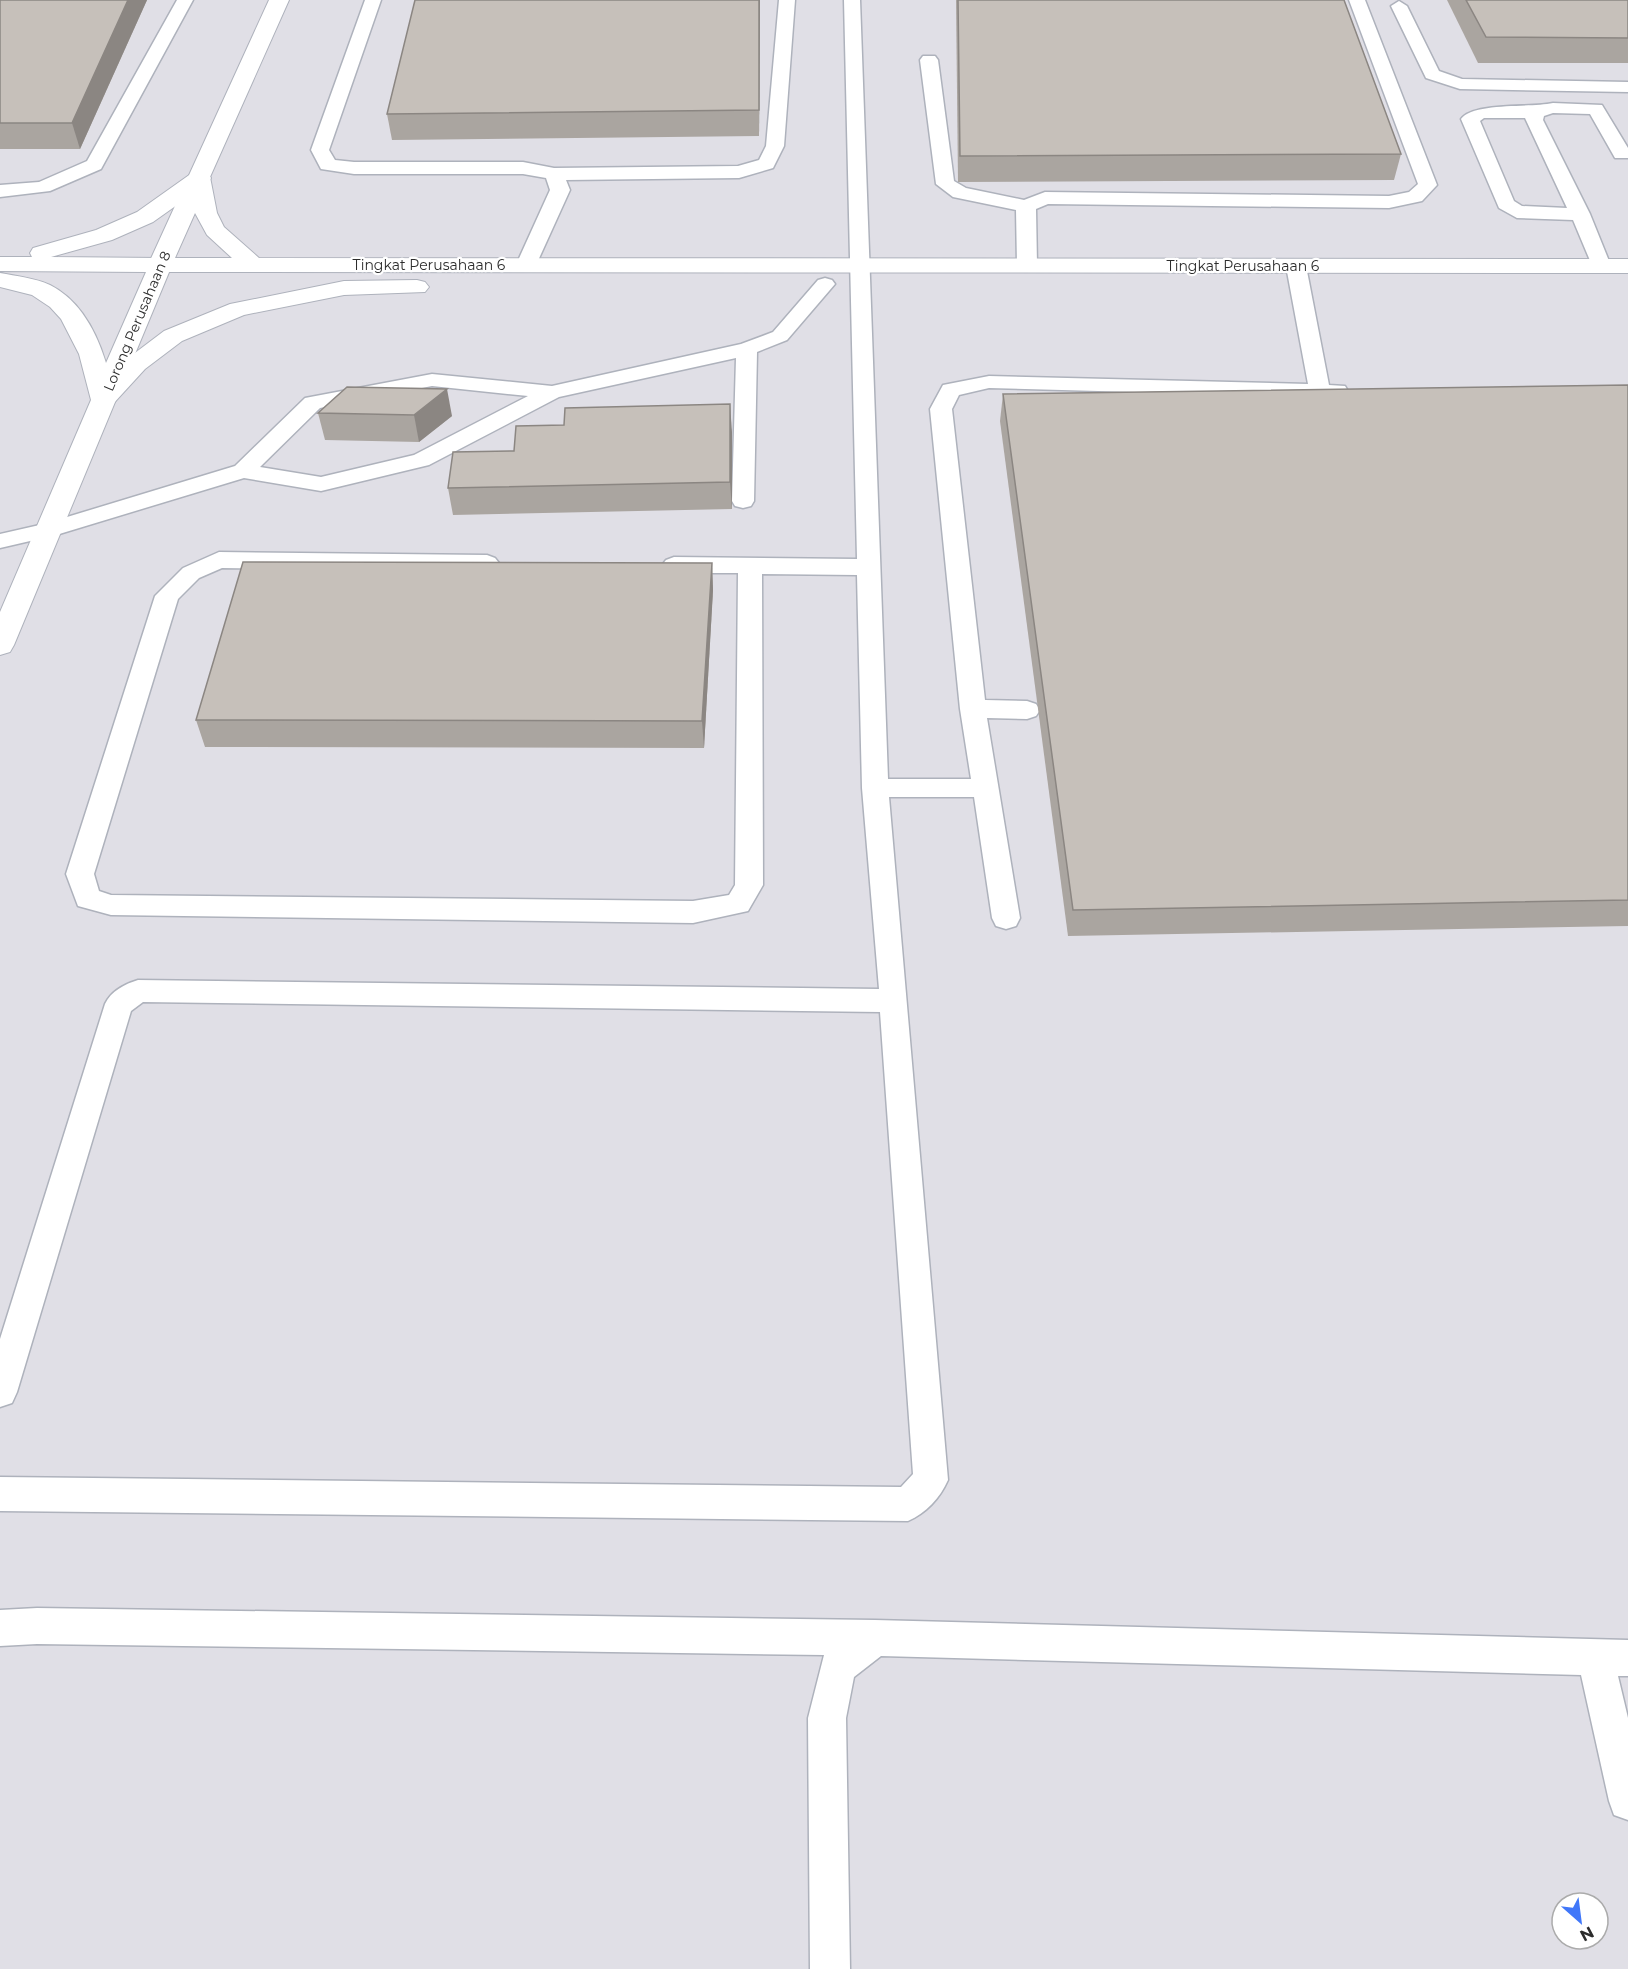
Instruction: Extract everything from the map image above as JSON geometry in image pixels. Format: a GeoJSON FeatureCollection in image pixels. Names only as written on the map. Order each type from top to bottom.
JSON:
{"type":"FeatureCollection","features":[{"type":"Feature","properties":{"kind":"street","name":"Lorong Perusahaan 8"},"geometry":{"type":"LineString","coordinates":[[0,645],[160,265],[279,0]]}},
{"type":"Feature","properties":{"kind":"street"},"geometry":{"type":"LineString","coordinates":[[0,258],[47,252],[104,236],[145,217],[200,178],[206,213],[215,230],[253,265]]}},
{"type":"Feature","properties":{"kind":"street","name":"Tingkat Perusahaan 6"},"geometry":{"type":"LineString","coordinates":[[0,264],[1628,266]]}},
{"type":"Feature","properties":{"kind":"street","name":"Tingkat Perusahaan 6"},"geometry":{"type":"LineString","coordinates":[[103,400],[136,364],[173,336],[238,309],[344,288],[825,284],[858,265]]}},
{"type":"Feature","properties":{"kind":"street"},"geometry":{"type":"LineString","coordinates":[[0,279],[44,291],[74,318],[93,353],[103,400]]}},
{"type":"Feature","properties":{"kind":"lane"},"geometry":{"type":"LineString","coordinates":[[0,191],[43,187],[94,165],[185,0]]}},
{"type":"Feature","properties":{"kind":"lane"},"geometry":{"type":"LineString","coordinates":[[373,0],[320,150],[328,165],[354,168],[523,168],[554,174],[739,172],[766,164],[775,146],[787,0]]}},
{"type":"Feature","properties":{"kind":"lane"},"geometry":{"type":"LineString","coordinates":[[0,1494],[908,1504],[931,1480],[875,788],[852,0]]}},
{"type":"Feature","properties":{"kind":"lane"},"geometry":{"type":"LineString","coordinates":[[929,60],[945,184],[960,193],[1026,206],[1045,198],[1389,202],[1415,197],[1428,185],[1357,0]]}},
{"type":"Feature","properties":{"kind":"lane"},"geometry":{"type":"LineString","coordinates":[[1399,6],[1432,74],[1450,81],[1460,84],[1628,87]]}},
{"type":"Feature","properties":{"kind":"lane"},"geometry":{"type":"LineString","coordinates":[[1580,214],[1528,214],[1517,212],[1506,204],[1470,119],[1480,113],[1536,112],[1553,108],[1596,109],[1622,154]]}},
{"type":"Feature","properties":{"kind":"lane"},"geometry":{"type":"LineString","coordinates":[[1536,112],[1534,120],[1580,214],[1602,266]]}},
{"type":"Feature","properties":{"kind":"lane"},"geometry":{"type":"LineString","coordinates":[[526,265],[560,190],[554,174]]}},
{"type":"Feature","properties":{"kind":"lane"},"geometry":{"type":"LineString","coordinates":[[1026,206],[1027,265]]}},
{"type":"Feature","properties":{"kind":"lane"},"geometry":{"type":"LineString","coordinates":[[1296,266],[1320,391]]}},
{"type":"Feature","properties":{"kind":"lane"},"geometry":{"type":"LineString","coordinates":[[0,541],[48,530],[243,471],[321,484],[421,460],[552,392],[747,349],[780,336],[825,284]]}},
{"type":"Feature","properties":{"kind":"lane"},"geometry":{"type":"LineString","coordinates":[[743,501],[747,349]]}},
{"type":"Feature","properties":{"kind":"lane"},"geometry":{"type":"LineString","coordinates":[[243,471],[313,403],[432,380],[552,392]]}},
{"type":"Feature","properties":{"kind":"lane"},"geometry":{"type":"LineString","coordinates":[[1006,918],[973,709],[941,409],[951,390],[989,382],[1362,392]]}},
{"type":"Feature","properties":{"kind":"lane"},"geometry":{"type":"LineString","coordinates":[[514,564],[219,560],[191,573],[166,596],[80,874],[88,899],[111,905],[693,912],[738,904],[749,885],[750,566]]}},
{"type":"Feature","properties":{"kind":"lane"},"geometry":{"type":"LineString","coordinates":[[655,565],[870,567]]}},
{"type":"Feature","properties":{"kind":"lane"},"geometry":{"type":"LineString","coordinates":[[973,709],[1027,710]]}},
{"type":"Feature","properties":{"kind":"lane"},"geometry":{"type":"LineString","coordinates":[[875,788],[986,789]]}},
{"type":"Feature","properties":{"kind":"lane"},"geometry":{"type":"LineString","coordinates":[[0,1392],[119,1004],[138,991],[894,1001]]}},
{"type":"Feature","properties":{"kind":"lane"},"geometry":{"type":"LineString","coordinates":[[0,1628],[37,1626],[875,1638],[1612,1658],[1628,1801]]}},
{"type":"Feature","properties":{"kind":"lane"},"geometry":{"type":"LineString","coordinates":[[830,1969],[827,1718],[838,1667],[875,1638]]}},
{"type":"Feature","properties":{"kind":"shaded area"},"geometry":{"type":"Polygon","coordinates":[[[0,0],[1628,0],[1628,1969],[0,1969],[0,0]]]}},
{"type":"Feature","properties":{"kind":"building"},"geometry":{"type":"Polygon","coordinates":[[[0,0],[128,0],[72,123],[0,123],[0,0]]]}},
{"type":"Feature","properties":{"kind":"building"},"geometry":{"type":"Polygon","coordinates":[[[415,0],[759,0],[759,110],[387,114],[415,0]]]}},
{"type":"Feature","properties":{"kind":"building"},"geometry":{"type":"Polygon","coordinates":[[[958,0],[1344,0],[1401,154],[960,156],[958,0]]]}},
{"type":"Feature","properties":{"kind":"building"},"geometry":{"type":"Polygon","coordinates":[[[1466,0],[1628,0],[1628,38],[1486,37],[1466,0]]]}},
{"type":"Feature","properties":{"kind":"building"},"geometry":{"type":"Polygon","coordinates":[[[1628,385],[1628,900],[1073,910],[1003,394],[1628,385]]]}},
{"type":"Feature","properties":{"kind":"building"},"geometry":{"type":"Polygon","coordinates":[[[347,387],[447,389],[414,415],[318,413],[347,387]]]}},
{"type":"Feature","properties":{"kind":"building"},"geometry":{"type":"Polygon","coordinates":[[[730,404],[730,482],[448,488],[453,452],[514,451],[516,426],[564,425],[565,408],[730,404]]]}},
{"type":"Feature","properties":{"kind":"building"},"geometry":{"type":"Polygon","coordinates":[[[243,562],[712,563],[702,721],[196,720],[243,562]]]}}]}
